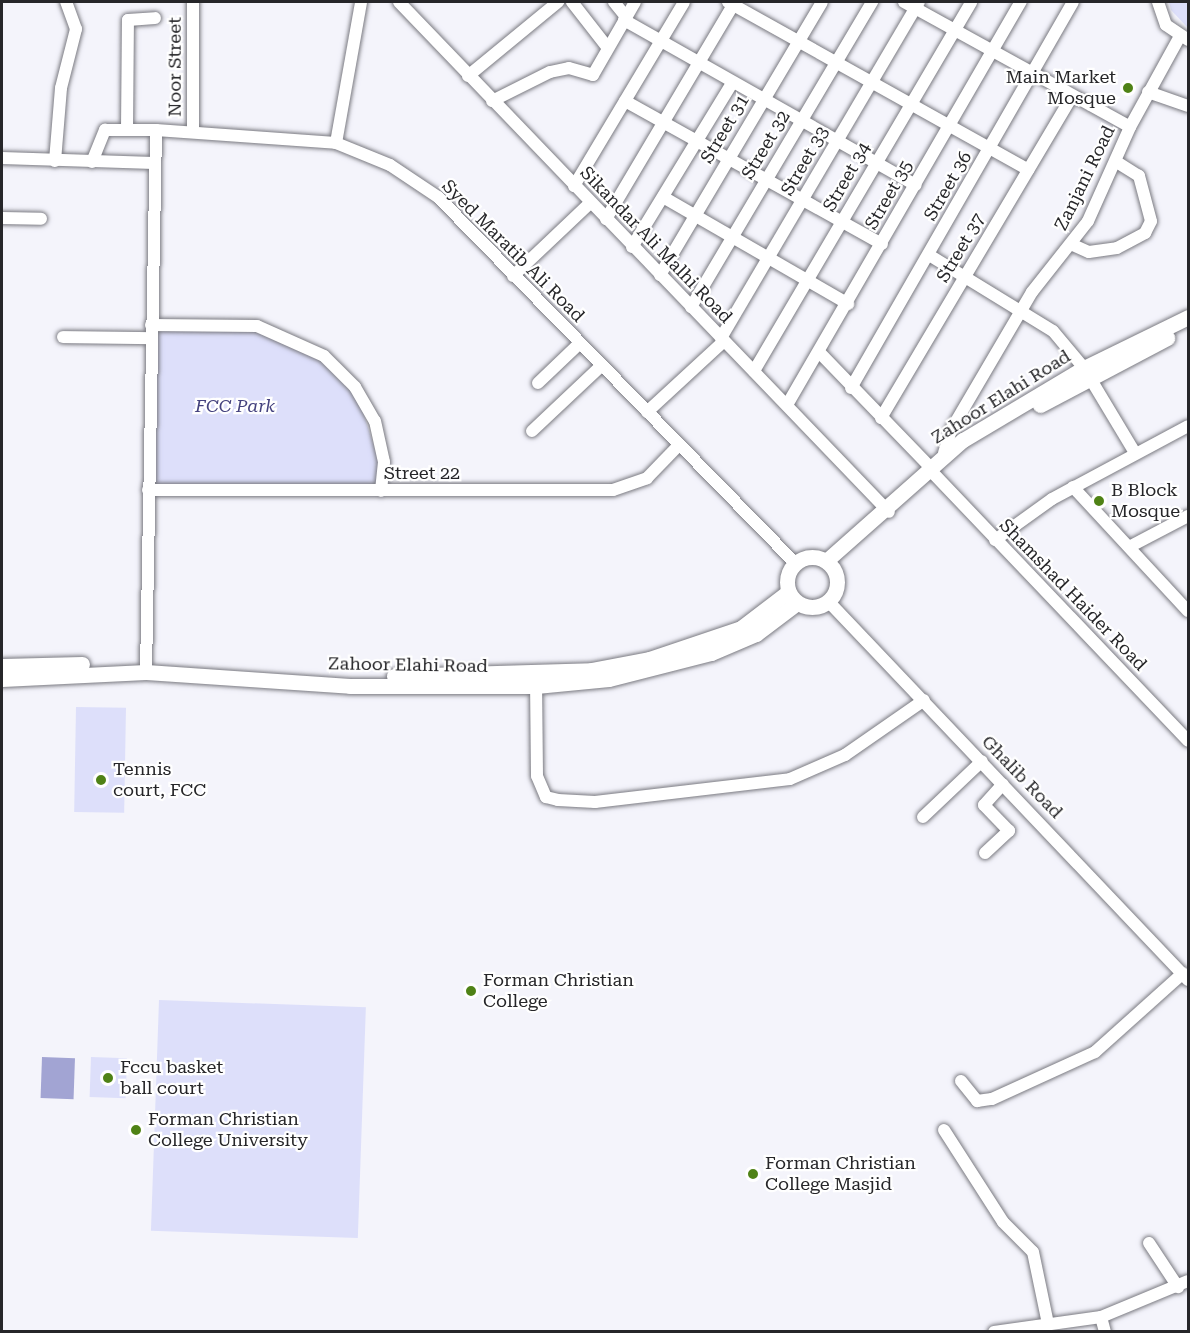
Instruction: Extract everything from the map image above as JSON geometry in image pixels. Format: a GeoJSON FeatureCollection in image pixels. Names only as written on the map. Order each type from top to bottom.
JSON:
{"type":"FeatureCollection","features":[{"type":"Feature","properties":{"kind":"main road","name":"Zahoor Elahi Road"},"geometry":{"type":"LineString","coordinates":[[829,564],[931,469],[944,453],[1188,317]]}},
{"type":"Feature","properties":{"kind":"main road","name":"Zahoor Elahi Road"},"geometry":{"type":"LineString","coordinates":[[931,469],[1086,373],[1188,328]]}},
{"type":"Feature","properties":{"kind":"main road"},"geometry":{"type":"LineString","coordinates":[[811,556],[829,564],[837,581],[828,601],[813,607],[793,597],[787,576],[795,562],[811,556]]}},
{"type":"Feature","properties":{"kind":"main road","name":"Zahoor Elahi Road"},"geometry":{"type":"LineString","coordinates":[[2,666],[146,668],[350,686],[609,679],[711,653],[756,634],[793,597]]}},
{"type":"Feature","properties":{"kind":"main road","name":"Zahoor Elahi Road"},"geometry":{"type":"LineString","coordinates":[[2,679],[146,668]]}},
{"type":"Feature","properties":{"kind":"street"},"geometry":{"type":"LineString","coordinates":[[55,160],[61,88],[76,29],[66,2]]}},
{"type":"Feature","properties":{"kind":"street","name":"Noor Street"},"geometry":{"type":"LineString","coordinates":[[193,2],[193,132]]}},
{"type":"Feature","properties":{"kind":"street"},"geometry":{"type":"LineString","coordinates":[[336,143],[361,2]]}},
{"type":"Feature","properties":{"kind":"street","name":"Sikandar Ali Malhi Road"},"geometry":{"type":"LineString","coordinates":[[399,2],[886,510]]}},
{"type":"Feature","properties":{"kind":"street"},"geometry":{"type":"LineString","coordinates":[[468,76],[558,2]]}},
{"type":"Feature","properties":{"kind":"street"},"geometry":{"type":"LineString","coordinates":[[572,2],[608,48]]}},
{"type":"Feature","properties":{"kind":"street"},"geometry":{"type":"LineString","coordinates":[[614,2],[625,18],[660,41],[916,185]]}},
{"type":"Feature","properties":{"kind":"street"},"geometry":{"type":"LineString","coordinates":[[492,101],[550,72],[569,68],[593,75],[635,2]]}},
{"type":"Feature","properties":{"kind":"street"},"geometry":{"type":"LineString","coordinates":[[574,186],[684,2]]}},
{"type":"Feature","properties":{"kind":"street"},"geometry":{"type":"LineString","coordinates":[[606,219],[732,2],[1028,170]]}},
{"type":"Feature","properties":{"kind":"street","name":"Street 31"},"geometry":{"type":"LineString","coordinates":[[660,276],[822,2]]}},
{"type":"Feature","properties":{"kind":"street","name":"Street 32"},"geometry":{"type":"LineString","coordinates":[[691,307],[872,2]]}},
{"type":"Feature","properties":{"kind":"street","name":"Street 34"},"geometry":{"type":"LineString","coordinates":[[754,371],[971,2]]}},
{"type":"Feature","properties":{"kind":"street","name":"Street 35"},"geometry":{"type":"LineString","coordinates":[[787,405],[848,304],[1021,2]]}},
{"type":"Feature","properties":{"kind":"street","name":"Street 36"},"geometry":{"type":"LineString","coordinates":[[851,388],[1034,75],[1072,2]]}},
{"type":"Feature","properties":{"kind":"street"},"geometry":{"type":"LineString","coordinates":[[1158,2],[1166,25],[1184,38]]}},
{"type":"Feature","properties":{"kind":"street"},"geometry":{"type":"LineString","coordinates":[[913,4],[954,30],[1130,128]]}},
{"type":"Feature","properties":{"kind":"street","name":"Street 33"},"geometry":{"type":"LineString","coordinates":[[647,412],[723,340],[768,258],[872,82],[913,4]]}},
{"type":"Feature","properties":{"kind":"street"},"geometry":{"type":"LineString","coordinates":[[127,129],[128,20],[154,18]]}},
{"type":"Feature","properties":{"kind":"street","name":"Zanjani Road"},"geometry":{"type":"LineString","coordinates":[[944,453],[945,440],[1022,309],[1073,245],[1148,92],[1184,38]]}},
{"type":"Feature","properties":{"kind":"street"},"geometry":{"type":"LineString","coordinates":[[632,247],[732,83]]}},
{"type":"Feature","properties":{"kind":"street"},"geometry":{"type":"LineString","coordinates":[[1148,92],[1188,106]]}},
{"type":"Feature","properties":{"kind":"street","name":"Street 37"},"geometry":{"type":"LineString","coordinates":[[881,418],[1072,96]]}},
{"type":"Feature","properties":{"kind":"street"},"geometry":{"type":"LineString","coordinates":[[625,101],[882,244]]}},
{"type":"Feature","properties":{"kind":"street","name":"Syed Maratib Ali Road"},"geometry":{"type":"LineString","coordinates":[[92,162],[100,134],[127,129],[336,143],[390,165],[438,197],[579,344],[795,562]]}},
{"type":"Feature","properties":{"kind":"street"},"geometry":{"type":"LineString","coordinates":[[146,668],[156,130]]}},
{"type":"Feature","properties":{"kind":"street"},"geometry":{"type":"LineString","coordinates":[[2,158],[154,163]]}},
{"type":"Feature","properties":{"kind":"street"},"geometry":{"type":"LineString","coordinates":[[1073,245],[1089,252],[1117,248],[1145,233],[1151,221],[1139,176],[1115,161]]}},
{"type":"Feature","properties":{"kind":"street"},"geometry":{"type":"LineString","coordinates":[[663,197],[848,304]]}},
{"type":"Feature","properties":{"kind":"street"},"geometry":{"type":"LineString","coordinates":[[513,276],[590,203]]}},
{"type":"Feature","properties":{"kind":"street"},"geometry":{"type":"LineString","coordinates":[[2,218],[41,219]]}},
{"type":"Feature","properties":{"kind":"street"},"geometry":{"type":"LineString","coordinates":[[929,255],[1022,309],[1053,331],[1086,373],[1135,453]]}},
{"type":"Feature","properties":{"kind":"street"},"geometry":{"type":"LineString","coordinates":[[63,337],[257,326],[324,356],[355,387],[375,421],[384,462],[381,491]]}},
{"type":"Feature","properties":{"kind":"street"},"geometry":{"type":"LineString","coordinates":[[538,382],[579,344]]}},
{"type":"Feature","properties":{"kind":"street","name":"Shamshad Haider Road"},"geometry":{"type":"LineString","coordinates":[[819,352],[1188,741]]}},
{"type":"Feature","properties":{"kind":"street"},"geometry":{"type":"LineString","coordinates":[[532,431],[601,366]]}},
{"type":"Feature","properties":{"kind":"street"},"geometry":{"type":"LineString","coordinates":[[995,540],[1073,487],[1188,426]]}},
{"type":"Feature","properties":{"kind":"street","name":"Street 22"},"geometry":{"type":"LineString","coordinates":[[148,490],[613,490],[647,478],[679,445]]}},
{"type":"Feature","properties":{"kind":"street"},"geometry":{"type":"LineString","coordinates":[[1073,487],[1188,610]]}},
{"type":"Feature","properties":{"kind":"street"},"geometry":{"type":"LineString","coordinates":[[1129,547],[1188,516]]}},
{"type":"Feature","properties":{"kind":"street","name":"Ghalib Road"},"geometry":{"type":"LineString","coordinates":[[828,601],[1186,976]]}},
{"type":"Feature","properties":{"kind":"street"},"geometry":{"type":"LineString","coordinates":[[536,680],[541,789],[558,800],[595,802],[790,779],[845,755],[924,700]]}},
{"type":"Feature","properties":{"kind":"street"},"geometry":{"type":"LineString","coordinates":[[923,817],[982,761]]}},
{"type":"Feature","properties":{"kind":"street"},"geometry":{"type":"LineString","coordinates":[[985,853],[1009,831],[984,805],[1003,784]]}},
{"type":"Feature","properties":{"kind":"street"},"geometry":{"type":"LineString","coordinates":[[961,1081],[977,1101],[992,1099],[1095,1052],[1186,976]]}},
{"type":"Feature","properties":{"kind":"street"},"geometry":{"type":"LineString","coordinates":[[944,1130],[1003,1222],[1033,1252],[1040,1327]]}},
{"type":"Feature","properties":{"kind":"street"},"geometry":{"type":"LineString","coordinates":[[994,1332],[1101,1317],[1183,1284],[1149,1244]]}},
{"type":"Feature","properties":{"kind":"street"},"geometry":{"type":"LineString","coordinates":[[1101,1317],[1104,1332]]}},
{"type":"Feature","properties":{"kind":"green space"},"geometry":{"type":"Polygon","coordinates":[[[1169,2],[1188,2],[1188,28],[1171,10],[1169,2]]]}},
{"type":"Feature","properties":{"kind":"green space","name":"FCC Park"},"geometry":{"type":"Polygon","coordinates":[[[155,329],[263,330],[298,343],[339,373],[360,403],[379,462],[378,486],[153,484],[155,329]]]}},
{"type":"Feature","properties":{"kind":"green space","name":"Tennis court, FCC"},"geometry":{"type":"Polygon","coordinates":[[[76,707],[126,708],[124,813],[74,812],[76,707]]]}},
{"type":"Feature","properties":{"kind":"green space"},"geometry":{"type":"Polygon","coordinates":[[[159,1000],[366,1007],[358,1238],[151,1231],[159,1000]]]}},
{"type":"Feature","properties":{"kind":"green space","name":"Fccu basket ball court"},"geometry":{"type":"Polygon","coordinates":[[[91,1057],[127,1058],[126,1098],[90,1097],[91,1057]]]}},
{"type":"Feature","properties":{"kind":"water"},"geometry":{"type":"Polygon","coordinates":[[[42,1057],[75,1058],[74,1099],[41,1098],[42,1057]]]}},
{"type":"Feature","properties":{"kind":"place","name":"Main Market Mosque"},"geometry":{"type":"Point","coordinates":[1128,88]}},
{"type":"Feature","properties":{"kind":"place","name":"B Block Mosque"},"geometry":{"type":"Point","coordinates":[1099,501]}},
{"type":"Feature","properties":{"kind":"place","name":"Tennis court, FCC"},"geometry":{"type":"Point","coordinates":[101,780]}},
{"type":"Feature","properties":{"kind":"place","name":"Forman Christian College"},"geometry":{"type":"Point","coordinates":[471,991]}},
{"type":"Feature","properties":{"kind":"place","name":"Fccu basket ball court"},"geometry":{"type":"Point","coordinates":[108,1078]}},
{"type":"Feature","properties":{"kind":"place","name":"Forman Christian College University"},"geometry":{"type":"Point","coordinates":[136,1130]}},
{"type":"Feature","properties":{"kind":"place","name":"Forman Christian College Masjid"},"geometry":{"type":"Point","coordinates":[753,1174]}}]}
